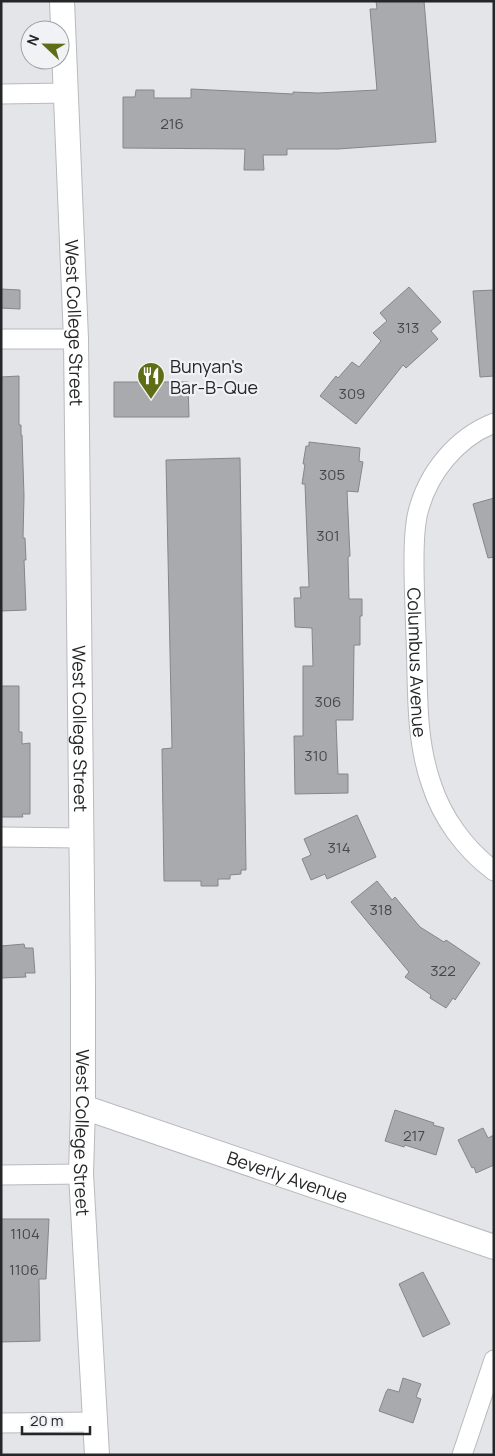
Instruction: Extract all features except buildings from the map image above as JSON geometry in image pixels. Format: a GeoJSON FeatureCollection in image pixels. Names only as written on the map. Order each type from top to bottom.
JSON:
{"type":"FeatureCollection","features":[{"type":"Feature","properties":{"kind":"street","name":"West College Street"},"geometry":{"type":"LineString","coordinates":[[62,1],[76,339],[82,838],[83,1107],[81,1174],[97,1455]]}},
{"type":"Feature","properties":{"kind":"street"},"geometry":{"type":"LineString","coordinates":[[1,94],[66,93]]}},
{"type":"Feature","properties":{"kind":"street"},"geometry":{"type":"LineString","coordinates":[[1,339],[76,339]]}},
{"type":"Feature","properties":{"kind":"street","name":"Columbus Avenue"},"geometry":{"type":"LineString","coordinates":[[494,423],[482,428],[458,444],[440,465],[427,487],[418,512],[414,540],[414,592],[420,730],[428,775],[441,809],[455,831],[472,852],[494,872]]}},
{"type":"Feature","properties":{"kind":"street"},"geometry":{"type":"LineString","coordinates":[[1,836],[82,838]]}},
{"type":"Feature","properties":{"kind":"street","name":"Beverly Avenue"},"geometry":{"type":"LineString","coordinates":[[83,1107],[494,1247]]}},
{"type":"Feature","properties":{"kind":"street"},"geometry":{"type":"LineString","coordinates":[[1,1175],[81,1174]]}},
{"type":"Feature","properties":{"kind":"street"},"geometry":{"type":"LineString","coordinates":[[462,1455],[494,1360]]}},
{"type":"Feature","properties":{"kind":"street"},"geometry":{"type":"LineString","coordinates":[[1,1423],[95,1422]]}},
{"type":"Feature","properties":{"kind":"place","name":"Bunyan's Bar-B-Que"},"geometry":{"type":"Point","coordinates":[151,400]}}]}
